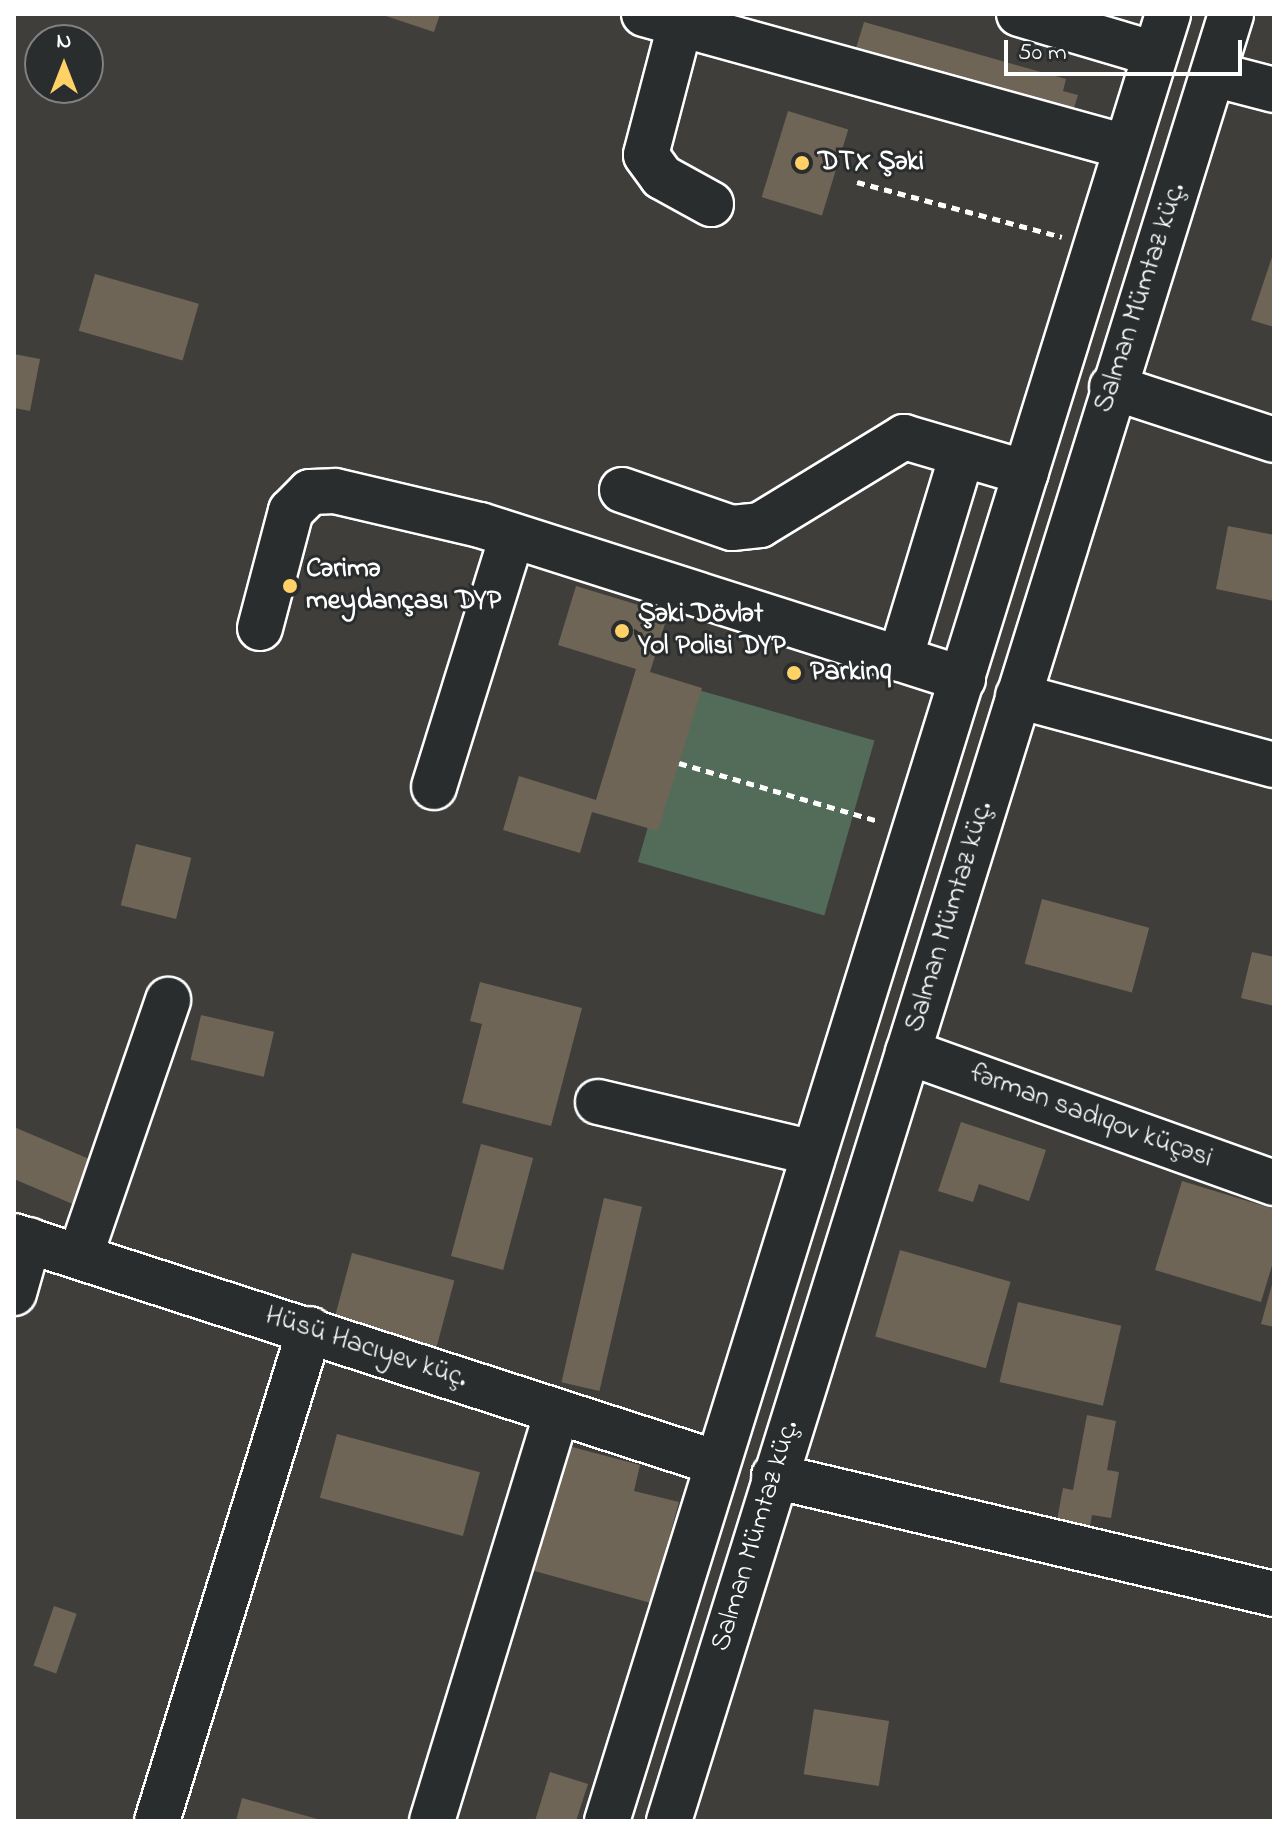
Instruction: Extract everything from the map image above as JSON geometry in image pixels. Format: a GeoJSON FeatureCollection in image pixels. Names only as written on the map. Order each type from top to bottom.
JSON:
{"type":"FeatureCollection","features":[{"type":"Feature","properties":{"kind":"main road"},"geometry":{"type":"LineString","coordinates":[[607,1821],[1161,34],[1019,14]]}},
{"type":"Feature","properties":{"kind":"main road","name":"Salman Mümtaz küç."},"geometry":{"type":"LineString","coordinates":[[671,1821],[774,1476],[1231,14]]}},
{"type":"Feature","properties":{"kind":"main road"},"geometry":{"type":"LineString","coordinates":[[711,204],[662,177],[646,155],[662,19],[1126,147]]}},
{"type":"Feature","properties":{"kind":"main road"},"geometry":{"type":"LineString","coordinates":[[1213,74],[1274,90]]}},
{"type":"Feature","properties":{"kind":"main road"},"geometry":{"type":"LineString","coordinates":[[1112,387],[1274,440]]}},
{"type":"Feature","properties":{"kind":"main road"},"geometry":{"type":"LineString","coordinates":[[622,490],[732,528],[760,525],[889,440],[904,437],[1026,473]]}},
{"type":"Feature","properties":{"kind":"main road"},"geometry":{"type":"LineString","coordinates":[[900,659],[962,455]]}},
{"type":"Feature","properties":{"kind":"main road"},"geometry":{"type":"LineString","coordinates":[[260,628],[291,511],[310,492],[335,491],[512,536],[1018,696],[1274,765]]}},
{"type":"Feature","properties":{"kind":"main road"},"geometry":{"type":"LineString","coordinates":[[434,787],[512,536]]}},
{"type":"Feature","properties":{"kind":"main road"},"geometry":{"type":"LineString","coordinates":[[80,1256],[168,1000]]}},
{"type":"Feature","properties":{"kind":"main road","name":"fərman sadıqov küçəsi"},"geometry":{"type":"LineString","coordinates":[[908,1052],[1274,1183]]}},
{"type":"Feature","properties":{"kind":"main road"},"geometry":{"type":"LineString","coordinates":[[598,1102],[813,1153]]}},
{"type":"Feature","properties":{"kind":"main road"},"geometry":{"type":"LineString","coordinates":[[14,1293],[22,1238]]}},
{"type":"Feature","properties":{"kind":"main road","name":"Hüsü Hacıyev küç."},"geometry":{"type":"LineString","coordinates":[[22,1238],[717,1463]]}},
{"type":"Feature","properties":{"kind":"main road"},"geometry":{"type":"LineString","coordinates":[[157,1821],[310,1329]]}},
{"type":"Feature","properties":{"kind":"main road"},"geometry":{"type":"LineString","coordinates":[[738,1397],[793,1416]]}},
{"type":"Feature","properties":{"kind":"main road"},"geometry":{"type":"LineString","coordinates":[[432,1821],[557,1412]]}},
{"type":"Feature","properties":{"kind":"main road"},"geometry":{"type":"LineString","coordinates":[[774,1476],[1274,1594]]}},
{"type":"Feature","properties":{"kind":"path"},"geometry":{"type":"LineString","coordinates":[[857,182],[1094,245]]}},
{"type":"Feature","properties":{"kind":"path"},"geometry":{"type":"LineString","coordinates":[[679,763],[914,832]]}},
{"type":"Feature","properties":{"kind":"green space"},"geometry":{"type":"Polygon","coordinates":[[[688,687],[874,740],[824,915],[638,862],[688,687]]]}},
{"type":"Feature","properties":{"kind":"building"},"geometry":{"type":"Polygon","coordinates":[[[380,14],[440,14],[434,32],[380,14]]]}},
{"type":"Feature","properties":{"kind":"building"},"geometry":{"type":"Polygon","coordinates":[[[864,22],[1066,79],[1063,91],[1078,95],[1071,118],[853,58],[864,22]]]}},
{"type":"Feature","properties":{"kind":"building"},"geometry":{"type":"Polygon","coordinates":[[[788,111],[848,129],[822,215],[762,197],[788,111]]]}},
{"type":"Feature","properties":{"kind":"building"},"geometry":{"type":"Polygon","coordinates":[[[1274,251],[1274,327],[1251,320],[1274,251]]]}},
{"type":"Feature","properties":{"kind":"building"},"geometry":{"type":"Polygon","coordinates":[[[95,274],[199,304],[183,360],[79,331],[95,274]]]}},
{"type":"Feature","properties":{"kind":"building"},"geometry":{"type":"Polygon","coordinates":[[[14,354],[40,359],[30,411],[14,408],[14,354]]]}},
{"type":"Feature","properties":{"kind":"building"},"geometry":{"type":"Polygon","coordinates":[[[1228,526],[1274,535],[1274,601],[1216,589],[1228,526]]]}},
{"type":"Feature","properties":{"kind":"building"},"geometry":{"type":"Polygon","coordinates":[[[576,586],[668,614],[650,672],[702,688],[658,831],[592,812],[580,853],[503,830],[519,776],[596,800],[636,669],[558,645],[576,586]]]}},
{"type":"Feature","properties":{"kind":"building"},"geometry":{"type":"Polygon","coordinates":[[[136,844],[191,858],[176,919],[121,905],[136,844]]]}},
{"type":"Feature","properties":{"kind":"building"},"geometry":{"type":"Polygon","coordinates":[[[1042,899],[1149,928],[1132,992],[1025,964],[1042,899]]]}},
{"type":"Feature","properties":{"kind":"building"},"geometry":{"type":"Polygon","coordinates":[[[1252,952],[1274,957],[1274,1006],[1241,998],[1252,952]]]}},
{"type":"Feature","properties":{"kind":"building"},"geometry":{"type":"Polygon","coordinates":[[[480,982],[582,1008],[551,1126],[462,1103],[482,1024],[470,1021],[480,982]]]}},
{"type":"Feature","properties":{"kind":"building"},"geometry":{"type":"Polygon","coordinates":[[[201,1015],[274,1032],[264,1077],[191,1060],[201,1015]]]}},
{"type":"Feature","properties":{"kind":"building"},"geometry":{"type":"Polygon","coordinates":[[[961,1122],[1046,1150],[1029,1201],[979,1184],[973,1202],[938,1191],[961,1122]]]}},
{"type":"Feature","properties":{"kind":"building"},"geometry":{"type":"Polygon","coordinates":[[[14,1127],[94,1161],[75,1205],[14,1179],[14,1127]]]}},
{"type":"Feature","properties":{"kind":"building"},"geometry":{"type":"Polygon","coordinates":[[[481,1144],[533,1158],[503,1270],[451,1256],[481,1144]]]}},
{"type":"Feature","properties":{"kind":"building"},"geometry":{"type":"Polygon","coordinates":[[[1182,1181],[1274,1209],[1274,1259],[1261,1302],[1155,1270],[1182,1181]]]}},
{"type":"Feature","properties":{"kind":"building"},"geometry":{"type":"Polygon","coordinates":[[[604,1198],[642,1207],[599,1391],[561,1382],[604,1198]]]}},
{"type":"Feature","properties":{"kind":"building"},"geometry":{"type":"Polygon","coordinates":[[[900,1250],[1011,1282],[986,1368],[875,1337],[900,1250]]]}},
{"type":"Feature","properties":{"kind":"building"},"geometry":{"type":"Polygon","coordinates":[[[352,1253],[454,1280],[437,1347],[334,1320],[352,1253]]]}},
{"type":"Feature","properties":{"kind":"building"},"geometry":{"type":"Polygon","coordinates":[[[1274,1281],[1274,1327],[1261,1324],[1274,1281]]]}},
{"type":"Feature","properties":{"kind":"building"},"geometry":{"type":"Polygon","coordinates":[[[1018,1302],[1121,1326],[1103,1406],[1000,1382],[1018,1302]]]}},
{"type":"Feature","properties":{"kind":"building"},"geometry":{"type":"Polygon","coordinates":[[[1087,1415],[1116,1421],[1107,1470],[1119,1472],[1111,1518],[1092,1515],[1090,1526],[1057,1520],[1063,1488],[1073,1490],[1087,1415]]]}},
{"type":"Feature","properties":{"kind":"building"},"geometry":{"type":"Polygon","coordinates":[[[337,1434],[480,1472],[463,1536],[320,1498],[337,1434]]]}},
{"type":"Feature","properties":{"kind":"building"},"geometry":{"type":"Polygon","coordinates":[[[561,1444],[640,1465],[634,1491],[679,1502],[651,1603],[527,1569],[561,1444]]]}},
{"type":"Feature","properties":{"kind":"building"},"geometry":{"type":"Polygon","coordinates":[[[54,1606],[77,1614],[56,1673],[33,1666],[54,1606]]]}},
{"type":"Feature","properties":{"kind":"building"},"geometry":{"type":"Polygon","coordinates":[[[814,1709],[889,1721],[879,1786],[804,1774],[814,1709]]]}},
{"type":"Feature","properties":{"kind":"building"},"geometry":{"type":"Polygon","coordinates":[[[550,1772],[588,1784],[576,1821],[535,1821],[550,1772]]]}},
{"type":"Feature","properties":{"kind":"building"},"geometry":{"type":"Polygon","coordinates":[[[242,1798],[321,1820],[321,1821],[236,1821],[242,1798]]]}},
{"type":"Feature","properties":{"kind":"place","name":"DTX Şəki"},"geometry":{"type":"Point","coordinates":[802,163]}},
{"type":"Feature","properties":{"kind":"place","name":"Cərimə meydançası DYP"},"geometry":{"type":"Point","coordinates":[290,586]}},
{"type":"Feature","properties":{"kind":"place","name":"Şəki Dövlət Yol Polisi DYP"},"geometry":{"type":"Point","coordinates":[622,631]}},
{"type":"Feature","properties":{"kind":"place","name":"Parkinq"},"geometry":{"type":"Point","coordinates":[794,673]}}]}
